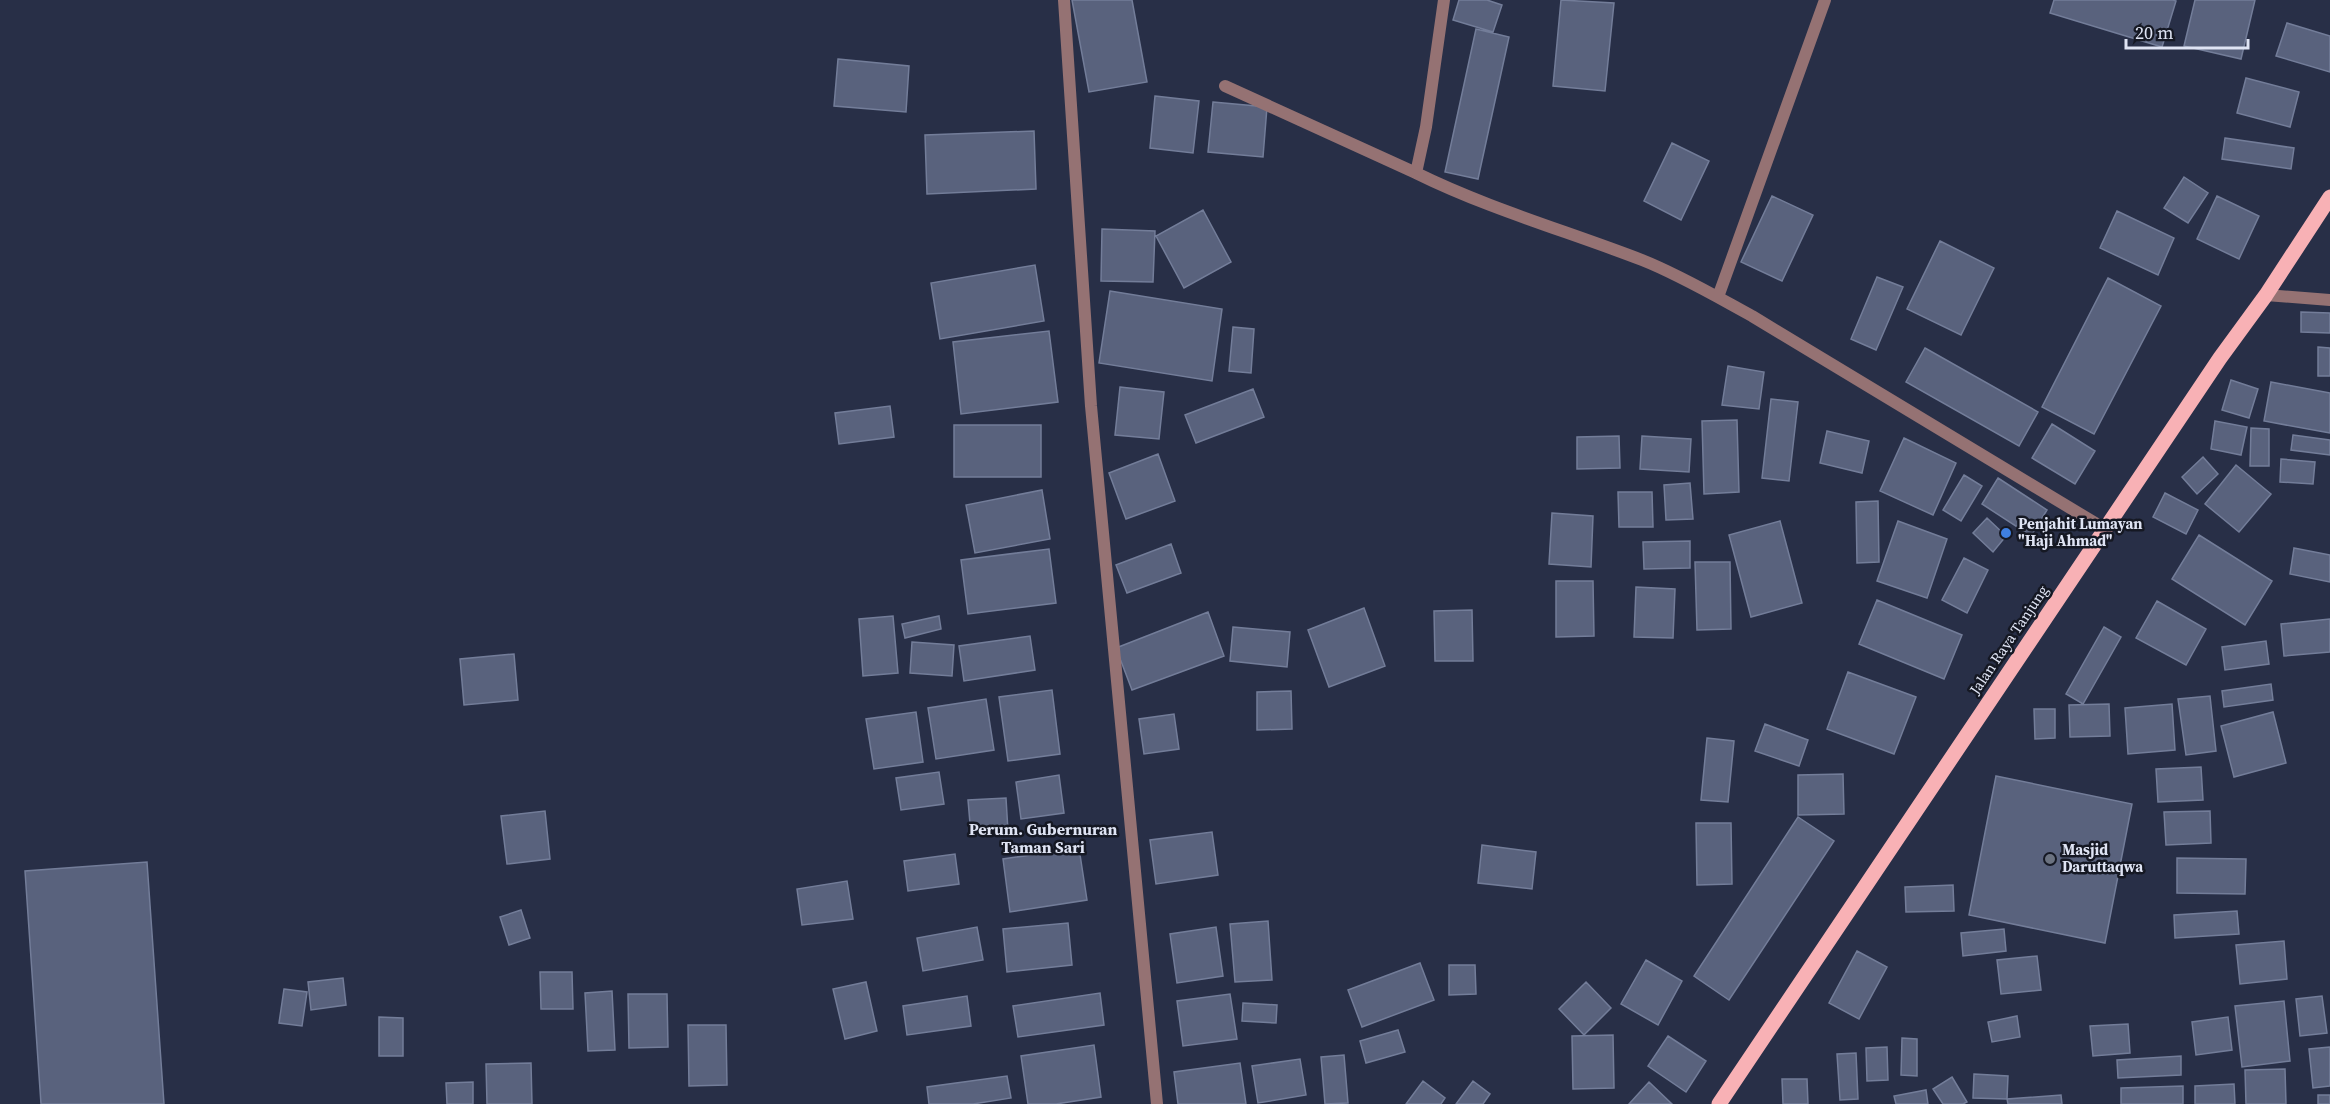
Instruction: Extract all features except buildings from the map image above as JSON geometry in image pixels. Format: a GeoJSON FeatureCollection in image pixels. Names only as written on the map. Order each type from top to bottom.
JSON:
{"type":"FeatureCollection","features":[{"type":"Feature","properties":{"kind":"main road","name":"Jalan Raya Tanjung"},"geometry":{"type":"LineString","coordinates":[[1719,1104],[2220,358],[2266,295],[2330,196]]}},
{"type":"Feature","properties":{"kind":"street"},"geometry":{"type":"LineString","coordinates":[[1064,0],[1091,406],[1157,1104]]}},
{"type":"Feature","properties":{"kind":"street"},"geometry":{"type":"LineString","coordinates":[[1416,173],[1426,127],[1444,0]]}},
{"type":"Feature","properties":{"kind":"street"},"geometry":{"type":"LineString","coordinates":[[1718,297],[1825,0]]}},
{"type":"Feature","properties":{"kind":"street"},"geometry":{"type":"LineString","coordinates":[[1225,86],[1464,196],[1645,261],[1718,297],[2105,529]]}},
{"type":"Feature","properties":{"kind":"street"},"geometry":{"type":"LineString","coordinates":[[2266,295],[2330,300]]}},
{"type":"Feature","properties":{"kind":"place","name":"Penjahit Lumayan \"Haji Ahmad\""},"geometry":{"type":"Point","coordinates":[2006,533]}},
{"type":"Feature","properties":{"kind":"place","name":"Masjid Daruttaqwa"},"geometry":{"type":"Point","coordinates":[2050,859]}},
{"type":"Feature","properties":{"kind":"district","name":"Perum. Gubernuran Taman Sari"},"geometry":{"type":"Point","coordinates":[1043,838]}}]}
